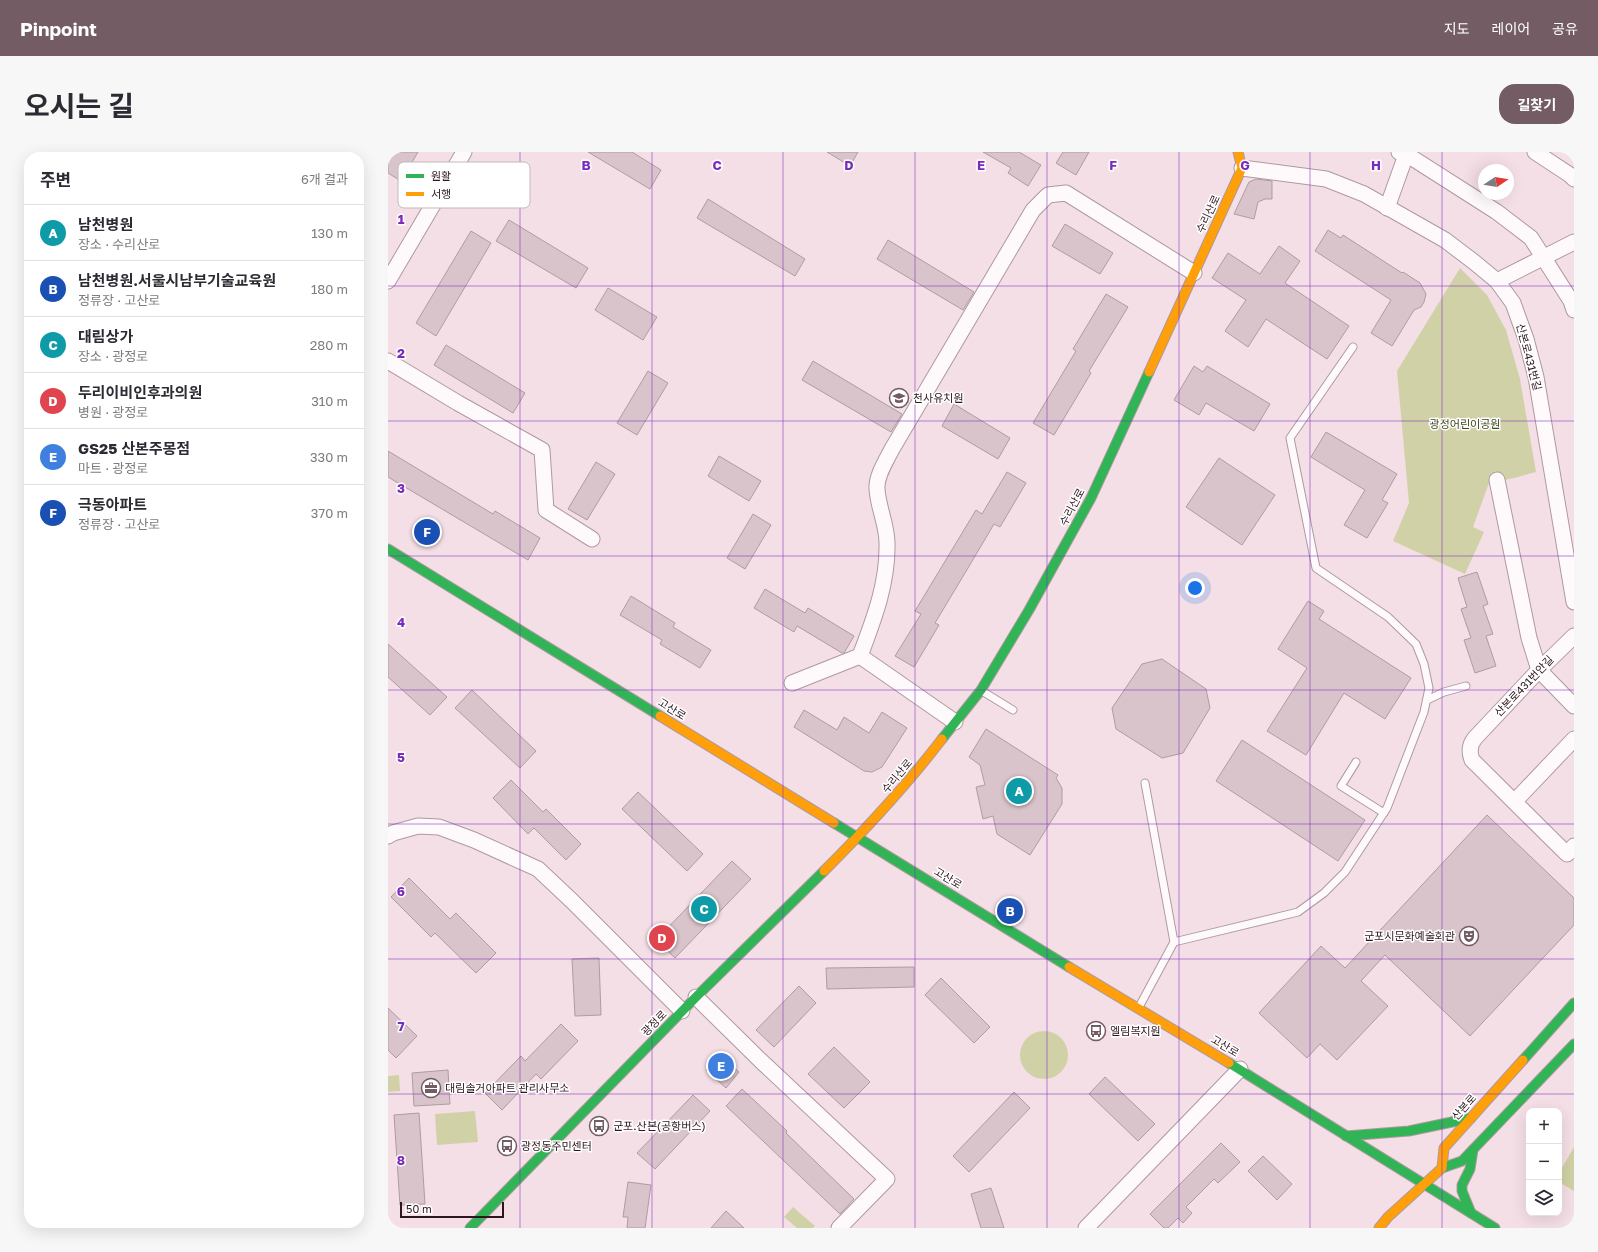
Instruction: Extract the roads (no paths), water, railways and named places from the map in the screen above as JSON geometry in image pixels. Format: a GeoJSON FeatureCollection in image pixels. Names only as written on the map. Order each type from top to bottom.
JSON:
{"type":"FeatureCollection","features":[{"type":"Feature","properties":{"kind":"street"},"geometry":{"type":"LineString","coordinates":[[458,162],[464,152]]}},
{"type":"Feature","properties":{"kind":"street"},"geometry":{"type":"LineString","coordinates":[[1238,152],[1242,168]]}},
{"type":"Feature","properties":{"kind":"street"},"geometry":{"type":"LineString","coordinates":[[1535,152],[1574,179]]}},
{"type":"Feature","properties":{"kind":"street"},"geometry":{"type":"LineString","coordinates":[[1387,208],[1404,153],[1497,212],[1531,238],[1574,310]]}},
{"type":"Feature","properties":{"kind":"street","name":"산본로431번길"},"geometry":{"type":"LineString","coordinates":[[1242,168],[1326,179],[1364,194],[1445,240],[1497,281],[1512,304],[1526,339],[1536,378],[1574,602]]}},
{"type":"Feature","properties":{"kind":"street","name":"수리산로"},"geometry":{"type":"LineString","coordinates":[[858,837],[914,775],[981,690],[1029,610],[1091,498],[1242,168]]}},
{"type":"Feature","properties":{"kind":"street"},"geometry":{"type":"LineString","coordinates":[[792,683],[860,656],[874,619],[885,578],[888,542],[876,488],[882,468],[1033,210],[1048,195],[1066,193],[1194,273]]}},
{"type":"Feature","properties":{"kind":"street"},"geometry":{"type":"LineString","coordinates":[[388,281],[431,208]]}},
{"type":"Feature","properties":{"kind":"street"},"geometry":{"type":"LineString","coordinates":[[1497,281],[1574,242]]}},
{"type":"Feature","properties":{"kind":"street"},"geometry":{"type":"LineString","coordinates":[[388,361],[458,403],[542,450],[546,510],[592,539]]}},
{"type":"Feature","properties":{"kind":"street"},"geometry":{"type":"LineString","coordinates":[[1497,480],[1529,638],[1539,670],[1574,706]]}},
{"type":"Feature","properties":{"kind":"street","name":"고산로"},"geometry":{"type":"LineString","coordinates":[[388,549],[1138,1009],[1240,1069],[1495,1228]]}},
{"type":"Feature","properties":{"kind":"street","name":"산본로431번안길"},"geometry":{"type":"LineString","coordinates":[[1515,801],[1472,760],[1470,749],[1471,743],[1539,670],[1574,636]]}},
{"type":"Feature","properties":{"kind":"street"},"geometry":{"type":"LineString","coordinates":[[860,656],[955,722]]}},
{"type":"Feature","properties":{"kind":"street"},"geometry":{"type":"LineString","coordinates":[[1574,739],[1515,801],[1567,854],[1574,846]]}},
{"type":"Feature","properties":{"kind":"street"},"geometry":{"type":"LineString","coordinates":[[388,836],[393,833],[418,826],[438,827],[474,840],[538,869],[682,1011]]}},
{"type":"Feature","properties":{"kind":"street","name":"광정로"},"geometry":{"type":"LineString","coordinates":[[470,1228],[682,1011],[858,837]]}},
{"type":"Feature","properties":{"kind":"street"},"geometry":{"type":"LineString","coordinates":[[696,997],[760,1060],[887,1179],[839,1228]]}},
{"type":"Feature","properties":{"kind":"street","name":"산본로"},"geometry":{"type":"LineString","coordinates":[[1442,1168],[1444,1148],[1574,1003]]}},
{"type":"Feature","properties":{"kind":"street"},"geometry":{"type":"LineString","coordinates":[[1379,1228],[1388,1217],[1442,1168],[1462,1161],[1574,1044]]}},
{"type":"Feature","properties":{"kind":"street"},"geometry":{"type":"LineString","coordinates":[[1086,1228],[1240,1069]]}},
{"type":"Feature","properties":{"kind":"street"},"geometry":{"type":"LineString","coordinates":[[1346,1136],[1372,1135],[1427,1129],[1471,1118]]}},
{"type":"Feature","properties":{"kind":"street"},"geometry":{"type":"LineString","coordinates":[[1471,1213],[1462,1191],[1462,1185],[1470,1168],[1473,1150]]}},
{"type":"Feature","properties":{"kind":"lane"},"geometry":{"type":"LineString","coordinates":[[1174,942],[1298,912],[1324,893],[1345,872],[1387,808],[1424,712],[1429,688],[1424,664],[1416,644],[1388,617],[1316,568],[1290,438],[1353,346]]}},
{"type":"Feature","properties":{"kind":"lane"},"geometry":{"type":"LineString","coordinates":[[1427,700],[1444,692],[1466,686]]}},
{"type":"Feature","properties":{"kind":"lane"},"geometry":{"type":"LineString","coordinates":[[981,690],[1013,710]]}},
{"type":"Feature","properties":{"kind":"lane"},"geometry":{"type":"LineString","coordinates":[[1356,762],[1341,786],[1384,813]]}},
{"type":"Feature","properties":{"kind":"lane"},"geometry":{"type":"LineString","coordinates":[[1138,1009],[1174,942],[1145,783]]}},
{"type":"Feature","properties":{"kind":"place","name":"천사유치원"},"geometry":{"type":"Point","coordinates":[899,398]}},
{"type":"Feature","properties":{"kind":"place","name":"극동아파트"},"geometry":{"type":"Point","coordinates":[427,532]}},
{"type":"Feature","properties":{"kind":"place","name":"남천병원"},"geometry":{"type":"Point","coordinates":[1019,791]}},
{"type":"Feature","properties":{"kind":"place","name":"대림상가"},"geometry":{"type":"Point","coordinates":[704,909]}},
{"type":"Feature","properties":{"kind":"place","name":"남천병원.서울시남부기술교육원"},"geometry":{"type":"Point","coordinates":[1010,911]}},
{"type":"Feature","properties":{"kind":"place","name":"군포시문화예술회관"},"geometry":{"type":"Point","coordinates":[1469,936]}},
{"type":"Feature","properties":{"kind":"place","name":"두리이비인후과의원"},"geometry":{"type":"Point","coordinates":[662,938]}},
{"type":"Feature","properties":{"kind":"place","name":"엘림복지원"},"geometry":{"type":"Point","coordinates":[1096,1031]}},
{"type":"Feature","properties":{"kind":"place","name":"GS25 산본주몽점"},"geometry":{"type":"Point","coordinates":[721,1066]}},
{"type":"Feature","properties":{"kind":"place","name":"대림솔거아파트 관리사무소"},"geometry":{"type":"Point","coordinates":[431,1088]}},
{"type":"Feature","properties":{"kind":"place","name":"군포.산본(공항버스)"},"geometry":{"type":"Point","coordinates":[599,1126]}},
{"type":"Feature","properties":{"kind":"place","name":"광정동주민센터"},"geometry":{"type":"Point","coordinates":[507,1146]}},
{"type":"Feature","properties":{"kind":"park label","name":"광정어린이공원"},"geometry":{"type":"Point","coordinates":[1465,424]}}]}
